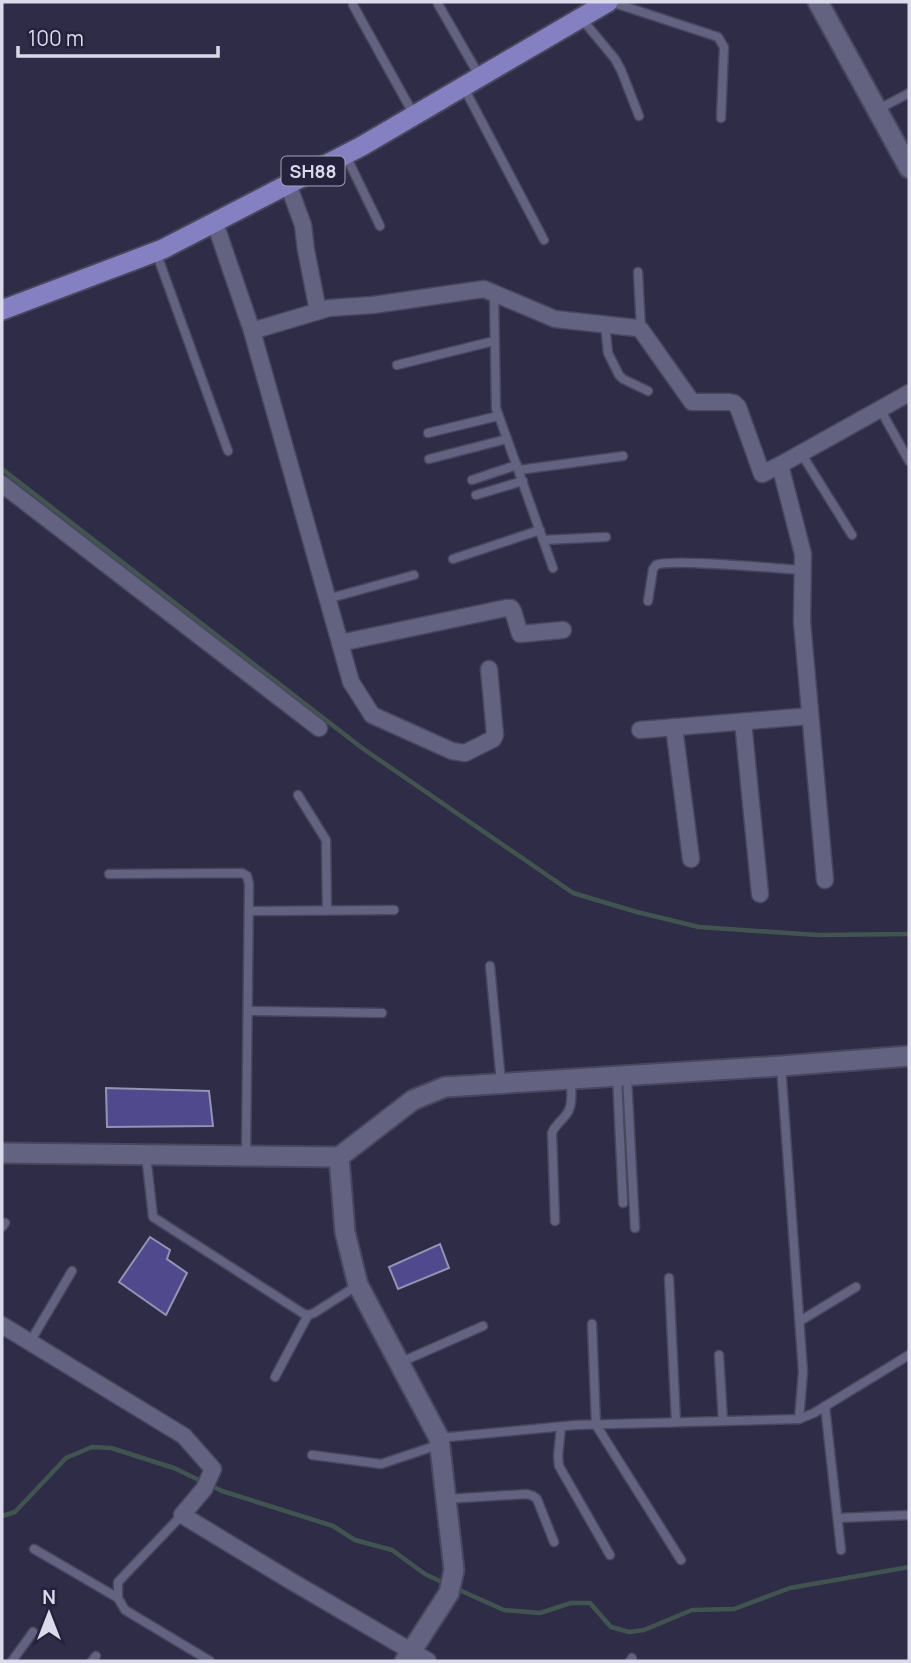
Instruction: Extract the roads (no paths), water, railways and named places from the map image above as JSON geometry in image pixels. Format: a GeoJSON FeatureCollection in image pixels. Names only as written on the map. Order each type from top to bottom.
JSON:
{"type":"FeatureCollection","features":[{"type":"Feature","properties":{"kind":"main road","name":"SH88"},"geometry":{"type":"LineString","coordinates":[[2,310],[156,252],[215,223],[414,115],[597,7]]}},
{"type":"Feature","properties":{"kind":"street"},"geometry":{"type":"LineString","coordinates":[[818,2],[909,168]]}},
{"type":"Feature","properties":{"kind":"street"},"geometry":{"type":"LineString","coordinates":[[288,184],[303,225],[317,311]]}},
{"type":"Feature","properties":{"kind":"street"},"geometry":{"type":"LineString","coordinates":[[215,223],[252,331],[351,681],[372,715],[458,753],[465,753],[495,735],[489,669]]}},
{"type":"Feature","properties":{"kind":"street"},"geometry":{"type":"LineString","coordinates":[[252,331],[329,308],[373,305],[484,289],[555,319],[637,328],[692,402],[734,403],[738,407],[762,474],[909,393]]}},
{"type":"Feature","properties":{"kind":"street"},"geometry":{"type":"LineString","coordinates":[[780,465],[803,554],[802,614],[825,880]]}},
{"type":"Feature","properties":{"kind":"street"},"geometry":{"type":"LineString","coordinates":[[2,484],[319,728]]}},
{"type":"Feature","properties":{"kind":"street"},"geometry":{"type":"LineString","coordinates":[[340,643],[506,608],[513,611],[520,634],[563,630]]}},
{"type":"Feature","properties":{"kind":"street"},"geometry":{"type":"LineString","coordinates":[[640,730],[810,716]]}},
{"type":"Feature","properties":{"kind":"street"},"geometry":{"type":"LineString","coordinates":[[743,722],[760,894]]}},
{"type":"Feature","properties":{"kind":"street"},"geometry":{"type":"LineString","coordinates":[[674,727],[691,859]]}},
{"type":"Feature","properties":{"kind":"street"},"geometry":{"type":"LineString","coordinates":[[2,1153],[339,1157],[414,1100],[445,1087],[909,1056]]}},
{"type":"Feature","properties":{"kind":"street"},"geometry":{"type":"LineString","coordinates":[[2,1325],[184,1436],[213,1469],[204,1489],[183,1515],[415,1658],[449,1593],[454,1570],[439,1441],[358,1285],[345,1232],[339,1157]]}},
{"type":"Feature","properties":{"kind":"lane"},"geometry":{"type":"LineString","coordinates":[[438,4],[544,240]]}},
{"type":"Feature","properties":{"kind":"lane"},"geometry":{"type":"LineString","coordinates":[[353,5],[414,115]]}},
{"type":"Feature","properties":{"kind":"lane"},"geometry":{"type":"LineString","coordinates":[[597,7],[639,116]]}},
{"type":"Feature","properties":{"kind":"lane"},"geometry":{"type":"LineString","coordinates":[[597,7],[718,37],[724,47],[721,118]]}},
{"type":"Feature","properties":{"kind":"lane"},"geometry":{"type":"LineString","coordinates":[[877,110],[909,93]]}},
{"type":"Feature","properties":{"kind":"lane"},"geometry":{"type":"LineString","coordinates":[[345,154],[380,226]]}},
{"type":"Feature","properties":{"kind":"lane"},"geometry":{"type":"LineString","coordinates":[[156,252],[228,451]]}},
{"type":"Feature","properties":{"kind":"lane"},"geometry":{"type":"LineString","coordinates":[[638,272],[641,330]]}},
{"type":"Feature","properties":{"kind":"lane"},"geometry":{"type":"LineString","coordinates":[[494,293],[494,400],[554,568]]}},
{"type":"Feature","properties":{"kind":"lane"},"geometry":{"type":"LineString","coordinates":[[605,324],[608,353],[619,375],[648,391]]}},
{"type":"Feature","properties":{"kind":"lane"},"geometry":{"type":"LineString","coordinates":[[397,365],[494,341]]}},
{"type":"Feature","properties":{"kind":"lane"},"geometry":{"type":"LineString","coordinates":[[880,410],[909,461]]}},
{"type":"Feature","properties":{"kind":"lane"},"geometry":{"type":"LineString","coordinates":[[428,433],[498,416]]}},
{"type":"Feature","properties":{"kind":"lane"},"geometry":{"type":"LineString","coordinates":[[429,459],[507,439]]}},
{"type":"Feature","properties":{"kind":"lane"},"geometry":{"type":"LineString","coordinates":[[801,453],[852,535]]}},
{"type":"Feature","properties":{"kind":"lane"},"geometry":{"type":"LineString","coordinates":[[472,480],[518,468],[623,456]]}},
{"type":"Feature","properties":{"kind":"lane"},"geometry":{"type":"LineString","coordinates":[[476,495],[523,481]]}},
{"type":"Feature","properties":{"kind":"lane"},"geometry":{"type":"LineString","coordinates":[[453,559],[540,530]]}},
{"type":"Feature","properties":{"kind":"lane"},"geometry":{"type":"LineString","coordinates":[[544,540],[606,537]]}},
{"type":"Feature","properties":{"kind":"lane"},"geometry":{"type":"LineString","coordinates":[[648,601],[656,565],[688,563],[803,570]]}},
{"type":"Feature","properties":{"kind":"lane"},"geometry":{"type":"LineString","coordinates":[[327,598],[414,575]]}},
{"type":"Feature","properties":{"kind":"lane"},"geometry":{"type":"LineString","coordinates":[[299,795],[326,840],[327,910]]}},
{"type":"Feature","properties":{"kind":"lane"},"geometry":{"type":"LineString","coordinates":[[109,874],[242,873],[247,876],[249,911],[246,1157]]}},
{"type":"Feature","properties":{"kind":"lane"},"geometry":{"type":"LineString","coordinates":[[249,911],[394,909]]}},
{"type":"Feature","properties":{"kind":"lane"},"geometry":{"type":"LineString","coordinates":[[490,966],[502,1083]]}},
{"type":"Feature","properties":{"kind":"lane"},"geometry":{"type":"LineString","coordinates":[[248,1011],[382,1013]]}},
{"type":"Feature","properties":{"kind":"lane"},"geometry":{"type":"LineString","coordinates":[[781,1066],[803,1372],[799,1419]]}},
{"type":"Feature","properties":{"kind":"lane"},"geometry":{"type":"LineString","coordinates":[[622,1075],[622,1203]]}},
{"type":"Feature","properties":{"kind":"lane"},"geometry":{"type":"LineString","coordinates":[[622,1075],[635,1228]]}},
{"type":"Feature","properties":{"kind":"lane"},"geometry":{"type":"LineString","coordinates":[[555,1221],[552,1133],[570,1107],[571,1079]]}},
{"type":"Feature","properties":{"kind":"lane"},"geometry":{"type":"LineString","coordinates":[[146,1155],[153,1217],[308,1315]]}},
{"type":"Feature","properties":{"kind":"lane"},"geometry":{"type":"LineString","coordinates":[[30,1342],[72,1270]]}},
{"type":"Feature","properties":{"kind":"lane"},"geometry":{"type":"LineString","coordinates":[[669,1278],[676,1422]]}},
{"type":"Feature","properties":{"kind":"lane"},"geometry":{"type":"LineString","coordinates":[[275,1377],[308,1315],[358,1285]]}},
{"type":"Feature","properties":{"kind":"lane"},"geometry":{"type":"LineString","coordinates":[[800,1321],[856,1287]]}},
{"type":"Feature","properties":{"kind":"lane"},"geometry":{"type":"LineString","coordinates":[[592,1324],[596,1425],[681,1560]]}},
{"type":"Feature","properties":{"kind":"lane"},"geometry":{"type":"LineString","coordinates":[[399,1363],[482,1326]]}},
{"type":"Feature","properties":{"kind":"lane"},"geometry":{"type":"LineString","coordinates":[[719,1355],[723,1421]]}},
{"type":"Feature","properties":{"kind":"lane"},"geometry":{"type":"LineString","coordinates":[[312,1455],[381,1464],[439,1441],[561,1427],[799,1419],[909,1355]]}},
{"type":"Feature","properties":{"kind":"lane"},"geometry":{"type":"LineString","coordinates":[[825,1406],[841,1550]]}},
{"type":"Feature","properties":{"kind":"lane"},"geometry":{"type":"LineString","coordinates":[[561,1427],[559,1466],[610,1555]]}},
{"type":"Feature","properties":{"kind":"lane"},"geometry":{"type":"LineString","coordinates":[[446,1499],[527,1494],[533,1496],[537,1499],[554,1542]]}},
{"type":"Feature","properties":{"kind":"lane"},"geometry":{"type":"LineString","coordinates":[[118,1598],[118,1582],[183,1515]]}},
{"type":"Feature","properties":{"kind":"lane"},"geometry":{"type":"LineString","coordinates":[[838,1518],[909,1515]]}},
{"type":"Feature","properties":{"kind":"lane"},"geometry":{"type":"LineString","coordinates":[[34,1549],[118,1598],[125,1610],[210,1661]]}},
{"type":"Feature","properties":{"kind":"lane"},"geometry":{"type":"LineString","coordinates":[[12,1661],[33,1632]]}},
{"type":"Feature","properties":{"kind":"waterway"},"geometry":{"type":"LineString","coordinates":[[2,469],[362,748],[573,893],[699,927],[817,935],[909,934]]}},
{"type":"Feature","properties":{"kind":"waterway"},"geometry":{"type":"LineString","coordinates":[[2,1516],[15,1512],[66,1458],[92,1447],[111,1448],[174,1468],[222,1491],[333,1526],[355,1540],[392,1550],[425,1574],[444,1583]]}},
{"type":"Feature","properties":{"kind":"waterway"},"geometry":{"type":"LineString","coordinates":[[455,1588],[504,1610],[540,1613],[571,1603],[590,1603],[611,1627],[629,1632],[644,1630],[692,1610],[734,1609],[790,1588],[909,1567]]}}]}
